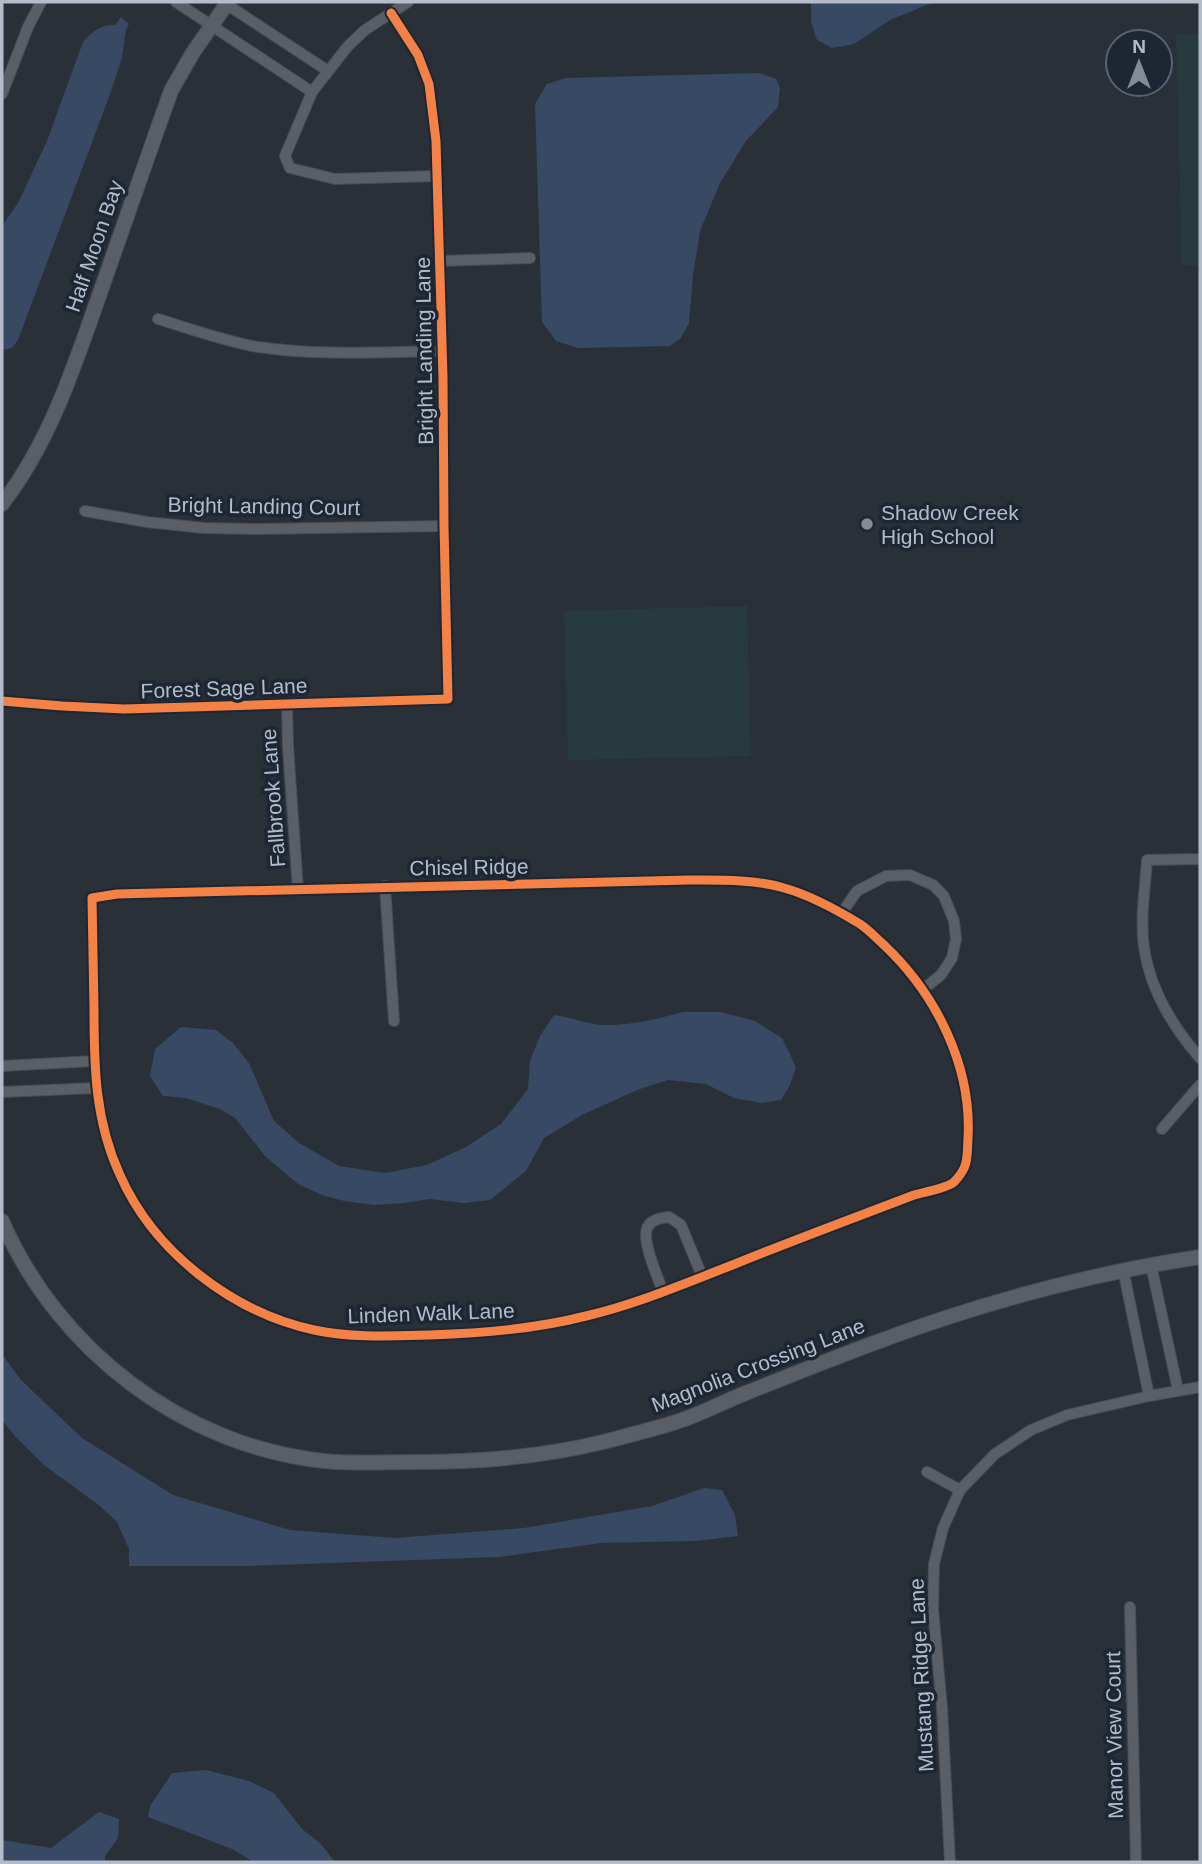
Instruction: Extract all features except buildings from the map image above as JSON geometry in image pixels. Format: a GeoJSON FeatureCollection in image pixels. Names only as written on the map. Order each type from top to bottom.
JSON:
{"type":"FeatureCollection","features":[{"type":"Feature","properties":{"kind":"street"},"geometry":{"type":"LineString","coordinates":[[2,94],[28,27],[41,2]]}},
{"type":"Feature","properties":{"kind":"street"},"geometry":{"type":"LineString","coordinates":[[176,2],[312,92]]}},
{"type":"Feature","properties":{"kind":"street"},"geometry":{"type":"LineString","coordinates":[[408,2],[365,30],[328,71],[312,92],[285,156],[290,168],[335,179],[437,176]]}},
{"type":"Feature","properties":{"kind":"street"},"geometry":{"type":"LineString","coordinates":[[226,3],[328,71]]}},
{"type":"Feature","properties":{"kind":"street","name":"Half Moon Bay"},"geometry":{"type":"LineString","coordinates":[[2,505],[47,432],[70,380],[170,91],[226,3]]}},
{"type":"Feature","properties":{"kind":"street","name":"Bright Landing Lane"},"geometry":{"type":"LineString","coordinates":[[391,13],[418,55],[429,84],[434,119],[440,261],[448,699]]}},
{"type":"Feature","properties":{"kind":"street"},"geometry":{"type":"LineString","coordinates":[[440,261],[530,258]]}},
{"type":"Feature","properties":{"kind":"street"},"geometry":{"type":"LineString","coordinates":[[158,319],[257,347],[342,353],[442,351]]}},
{"type":"Feature","properties":{"kind":"street","name":"Bright Landing Court"},"geometry":{"type":"LineString","coordinates":[[85,511],[204,528],[444,526]]}},
{"type":"Feature","properties":{"kind":"street","name":"Forest Sage Lane"},"geometry":{"type":"LineString","coordinates":[[2,701],[124,709],[448,699]]}},
{"type":"Feature","properties":{"kind":"street","name":"Fallbrook Lane"},"geometry":{"type":"LineString","coordinates":[[287,705],[299,890]]}},
{"type":"Feature","properties":{"kind":"street"},"geometry":{"type":"LineString","coordinates":[[1200,859],[1147,860],[1143,928],[1144,947],[1156,990],[1173,1025],[1200,1058]]}},
{"type":"Feature","properties":{"kind":"street"},"geometry":{"type":"LineString","coordinates":[[841,914],[857,891],[886,876],[910,875],[933,886],[944,896],[954,921],[956,939],[952,958],[941,975],[922,990]]}},
{"type":"Feature","properties":{"kind":"street","name":"Chisel Ridge"},"geometry":{"type":"LineString","coordinates":[[92,898],[117,894],[689,880],[737,881],[782,887],[816,900],[863,926],[902,962],[931,1002],[946,1030],[961,1073],[970,1118],[967,1164]]}},
{"type":"Feature","properties":{"kind":"street"},"geometry":{"type":"LineString","coordinates":[[385,886],[394,1021]]}},
{"type":"Feature","properties":{"kind":"street","name":"Linden Walk Lane"},"geometry":{"type":"LineString","coordinates":[[92,898],[96,1088],[106,1133],[120,1175],[138,1207],[160,1237],[186,1263],[223,1293],[283,1321],[313,1330],[375,1336],[510,1330],[589,1316],[663,1292],[914,1195],[952,1184],[967,1164]]}},
{"type":"Feature","properties":{"kind":"street"},"geometry":{"type":"LineString","coordinates":[[2,1066],[94,1061]]}},
{"type":"Feature","properties":{"kind":"street"},"geometry":{"type":"LineString","coordinates":[[1162,1129],[1200,1085]]}},
{"type":"Feature","properties":{"kind":"street"},"geometry":{"type":"LineString","coordinates":[[2,1092],[96,1088]]}},
{"type":"Feature","properties":{"kind":"street"},"geometry":{"type":"LineString","coordinates":[[663,1292],[645,1239],[647,1227],[655,1220],[669,1217],[681,1225],[702,1276]]}},
{"type":"Feature","properties":{"kind":"street","name":"Magnolia Crossing Lane"},"geometry":{"type":"LineString","coordinates":[[2,1221],[25,1267],[50,1306],[99,1359],[146,1396],[199,1426],[268,1451],[324,1461],[450,1462],[520,1457],[598,1443],[676,1422],[868,1345],[972,1309],[1123,1269],[1200,1256]]}},
{"type":"Feature","properties":{"kind":"street"},"geometry":{"type":"LineString","coordinates":[[1151,1265],[1178,1390]]}},
{"type":"Feature","properties":{"kind":"street"},"geometry":{"type":"LineString","coordinates":[[1123,1269],[1149,1396]]}},
{"type":"Feature","properties":{"kind":"street"},"geometry":{"type":"LineString","coordinates":[[927,1472],[960,1490],[995,1454],[1031,1430],[1067,1415],[1200,1387]]}},
{"type":"Feature","properties":{"kind":"street","name":"Mustang Ridge Lane"},"geometry":{"type":"LineString","coordinates":[[950,1862],[943,1708],[933,1609],[934,1564],[943,1528],[960,1490]]}},
{"type":"Feature","properties":{"kind":"street","name":"Manor View Court"},"geometry":{"type":"LineString","coordinates":[[1130,1607],[1136,1862]]}},
{"type":"Feature","properties":{"kind":"green space"},"geometry":{"type":"Polygon","coordinates":[[[1176,34],[1200,34],[1200,265],[1182,266],[1176,34]]]}},
{"type":"Feature","properties":{"kind":"green space"},"geometry":{"type":"Polygon","coordinates":[[[747,606],[751,756],[568,760],[564,611],[747,606]]]}},
{"type":"Feature","properties":{"kind":"water"},"geometry":{"type":"Polygon","coordinates":[[[811,2],[934,2],[890,20],[854,44],[832,48],[817,40],[811,22],[811,2]]]}},
{"type":"Feature","properties":{"kind":"water"},"geometry":{"type":"Polygon","coordinates":[[[121,17],[129,24],[122,58],[110,94],[18,340],[12,348],[2,350],[2,226],[18,203],[47,141],[83,42],[97,29],[115,25],[121,17]]]}},
{"type":"Feature","properties":{"kind":"water"},"geometry":{"type":"Polygon","coordinates":[[[759,73],[776,79],[780,88],[778,107],[746,141],[720,183],[700,231],[689,323],[681,338],[670,346],[578,348],[556,341],[542,322],[535,104],[547,84],[566,78],[759,73]]]}},
{"type":"Feature","properties":{"kind":"water"},"geometry":{"type":"Polygon","coordinates":[[[683,1012],[721,1012],[755,1021],[782,1038],[796,1067],[781,1100],[762,1103],[734,1098],[706,1084],[668,1080],[637,1090],[582,1115],[544,1138],[526,1171],[490,1200],[464,1203],[430,1199],[374,1205],[322,1195],[298,1184],[265,1156],[235,1118],[220,1109],[186,1098],[163,1096],[150,1076],[155,1049],[181,1027],[216,1030],[233,1043],[249,1063],[274,1121],[299,1143],[339,1166],[385,1173],[427,1165],[466,1147],[501,1124],[528,1089],[530,1061],[540,1036],[554,1015],[612,1025],[643,1022],[683,1012]]]}},
{"type":"Feature","properties":{"kind":"water"},"geometry":{"type":"Polygon","coordinates":[[[2,1354],[21,1380],[82,1438],[173,1495],[290,1530],[395,1538],[524,1528],[652,1506],[704,1488],[722,1490],[735,1515],[738,1536],[695,1541],[601,1543],[499,1557],[249,1566],[129,1566],[129,1549],[117,1522],[100,1506],[44,1465],[2,1420],[2,1354]]]}},
{"type":"Feature","properties":{"kind":"water"},"geometry":{"type":"Polygon","coordinates":[[[206,1770],[249,1781],[274,1793],[302,1829],[321,1844],[335,1862],[254,1862],[232,1849],[148,1817],[150,1806],[172,1773],[206,1770]]]}},
{"type":"Feature","properties":{"kind":"water"},"geometry":{"type":"Polygon","coordinates":[[[99,1812],[119,1819],[118,1838],[105,1856],[105,1862],[2,1862],[2,1840],[51,1848],[99,1812]]]}},
{"type":"Feature","properties":{"kind":"cycle path"},"geometry":{"type":"LineString","coordinates":[[2,701],[124,709],[448,699],[436,141],[429,84],[418,55],[391,13]]}},
{"type":"Feature","properties":{"kind":"cycle path"},"geometry":{"type":"LineString","coordinates":[[689,880],[761,883],[804,895],[860,924],[903,964],[920,986],[947,1033],[964,1084],[968,1111],[967,1156],[965,1166],[954,1182],[661,1293],[605,1311],[528,1327],[415,1335],[328,1333],[284,1321],[254,1309],[199,1275],[153,1229],[135,1203],[112,1155],[105,1134],[98,1093],[92,898],[117,894],[689,880]]}},
{"type":"Feature","properties":{"kind":"place","name":"Shadow Creek High School"},"geometry":{"type":"Point","coordinates":[867,524]}}]}
